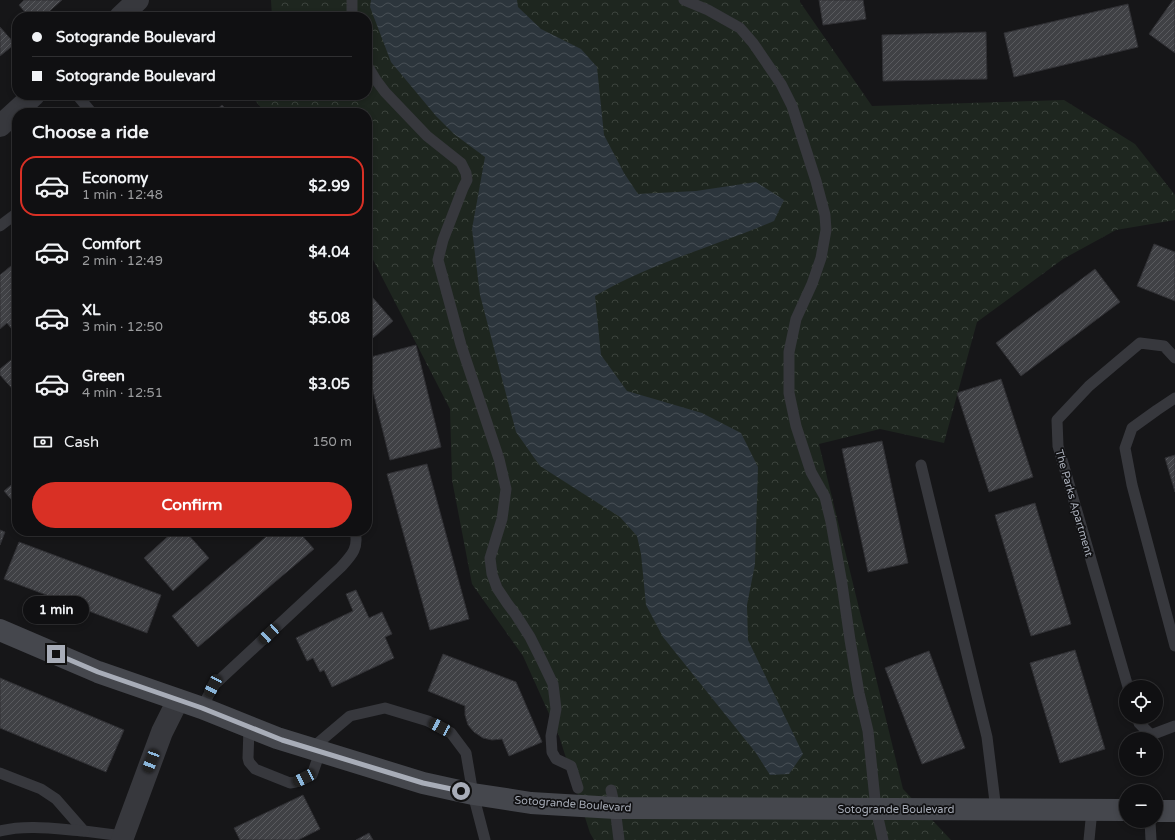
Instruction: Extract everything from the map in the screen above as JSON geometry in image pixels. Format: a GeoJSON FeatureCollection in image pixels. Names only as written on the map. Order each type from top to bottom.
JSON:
{"type":"FeatureCollection","features":[{"type":"Feature","properties":{"kind":"street"},"geometry":{"type":"LineString","coordinates":[[125,12],[138,0]]}},
{"type":"Feature","properties":{"kind":"street"},"geometry":{"type":"LineString","coordinates":[[20,108],[29,100]]}},
{"type":"Feature","properties":{"kind":"street"},"geometry":{"type":"LineString","coordinates":[[0,126],[12,115]]}},
{"type":"Feature","properties":{"kind":"street","name":"Sotogrande Boulevard"},"geometry":{"type":"LineString","coordinates":[[0,630],[98,672],[202,708],[249,728],[423,783],[473,794],[531,803],[613,799],[722,809],[1119,810]]}},
{"type":"Feature","properties":{"kind":"street"},"geometry":{"type":"LineString","coordinates":[[123,838],[162,732],[178,700]]}},
{"type":"Feature","properties":{"kind":"street"},"geometry":{"type":"LineString","coordinates":[[1163,811],[1175,811]]}},
{"type":"Feature","properties":{"kind":"lane"},"geometry":{"type":"LineString","coordinates":[[352,0],[352,12]]}},
{"type":"Feature","properties":{"kind":"lane"},"geometry":{"type":"LineString","coordinates":[[684,0],[708,10],[740,28],[753,43],[781,84],[794,114],[816,181],[825,215],[826,230],[821,258],[812,284],[796,320],[789,352],[789,393],[796,426],[811,472],[825,498],[831,522],[858,686],[868,731],[876,809],[883,840]]}},
{"type":"Feature","properties":{"kind":"lane"},"geometry":{"type":"LineString","coordinates":[[372,73],[385,92],[426,136],[461,163],[466,173],[467,180],[443,240],[438,260],[461,345],[499,459],[506,489],[502,519],[490,558],[492,574],[497,588],[533,643],[553,684],[556,709],[551,736],[552,752],[556,759],[571,766],[578,788]]}},
{"type":"Feature","properties":{"kind":"lane"},"geometry":{"type":"LineString","coordinates":[[81,100],[88,108]]}},
{"type":"Feature","properties":{"kind":"lane"},"geometry":{"type":"LineString","coordinates":[[0,226],[12,217]]}},
{"type":"Feature","properties":{"kind":"lane","name":"The Parks Apartment"},"geometry":{"type":"LineString","coordinates":[[1126,680],[1058,446],[1057,420],[1089,386],[1140,343],[1164,346],[1175,358]]}},
{"type":"Feature","properties":{"kind":"lane"},"geometry":{"type":"LineString","coordinates":[[1175,398],[1132,428],[1125,448],[1132,485],[1175,646]]}},
{"type":"Feature","properties":{"kind":"lane"},"geometry":{"type":"LineString","coordinates":[[921,465],[987,737],[996,810]]}},
{"type":"Feature","properties":{"kind":"lane"},"geometry":{"type":"LineString","coordinates":[[202,708],[213,686],[341,567],[353,554],[357,539],[356,536]]}},
{"type":"Feature","properties":{"kind":"lane"},"geometry":{"type":"LineString","coordinates":[[249,728],[249,762],[255,769],[286,782],[293,783],[312,775],[316,750],[350,716],[384,708],[428,721],[451,733],[466,754],[473,794],[485,840]]}},
{"type":"Feature","properties":{"kind":"lane"},"geometry":{"type":"LineString","coordinates":[[1140,724],[1151,734],[1175,726]]}},
{"type":"Feature","properties":{"kind":"lane"},"geometry":{"type":"LineString","coordinates":[[0,773],[41,789],[56,800],[84,831]]}},
{"type":"Feature","properties":{"kind":"lane"},"geometry":{"type":"LineString","coordinates":[[613,799],[620,840]]}},
{"type":"Feature","properties":{"kind":"lane"},"geometry":{"type":"LineString","coordinates":[[1090,840],[1092,810]]}},
{"type":"Feature","properties":{"kind":"lane"},"geometry":{"type":"LineString","coordinates":[[3,840],[4,830],[39,827],[84,831],[123,838]]}},
{"type":"Feature","properties":{"kind":"lane"},"geometry":{"type":"LineString","coordinates":[[1150,828],[1151,840]]}},
{"type":"Feature","properties":{"kind":"green space"},"geometry":{"type":"Polygon","coordinates":[[[271,0],[800,0],[872,106],[1064,100],[1135,144],[1175,195],[1175,220],[1116,230],[1063,259],[977,322],[944,443],[880,429],[819,444],[903,789],[951,840],[594,840],[590,833],[559,736],[523,656],[472,584],[452,480],[450,409],[372,258],[372,108],[261,108],[255,100],[372,100],[372,12],[272,12],[271,0]]]}},
{"type":"Feature","properties":{"kind":"water"},"geometry":{"type":"Polygon","coordinates":[[[371,0],[517,0],[518,7],[541,29],[581,49],[597,67],[604,135],[624,173],[638,194],[696,191],[756,182],[784,200],[774,221],[661,264],[616,284],[595,296],[601,355],[627,391],[702,413],[741,433],[758,467],[755,564],[747,605],[748,640],[803,754],[789,774],[770,775],[756,753],[663,637],[646,605],[641,554],[637,536],[620,517],[540,466],[516,432],[480,295],[472,229],[485,157],[454,134],[436,116],[391,62],[370,7],[371,0]]]}},
{"type":"Feature","properties":{"kind":"building"},"geometry":{"type":"Polygon","coordinates":[[[24,0],[62,0],[49,12],[25,12],[19,5],[24,0]]]}},
{"type":"Feature","properties":{"kind":"building"},"geometry":{"type":"Polygon","coordinates":[[[819,0],[863,0],[866,19],[823,25],[819,0]]]}},
{"type":"Feature","properties":{"kind":"building"},"geometry":{"type":"Polygon","coordinates":[[[1173,0],[1175,0],[1175,53],[1149,34],[1173,0]]]}},
{"type":"Feature","properties":{"kind":"building"},"geometry":{"type":"Polygon","coordinates":[[[1128,4],[1138,47],[1014,77],[1004,33],[1128,4]]]}},
{"type":"Feature","properties":{"kind":"building"},"geometry":{"type":"Polygon","coordinates":[[[0,27],[12,41],[12,46],[0,56],[0,27]]]}},
{"type":"Feature","properties":{"kind":"building"},"geometry":{"type":"Polygon","coordinates":[[[986,32],[987,79],[883,81],[882,35],[986,32]]]}},
{"type":"Feature","properties":{"kind":"building"},"geometry":{"type":"Polygon","coordinates":[[[1154,244],[1175,252],[1175,301],[1137,286],[1154,244]]]}},
{"type":"Feature","properties":{"kind":"building"},"geometry":{"type":"Polygon","coordinates":[[[12,265],[12,329],[7,323],[0,329],[0,275],[12,265]]]}},
{"type":"Feature","properties":{"kind":"building"},"geometry":{"type":"Polygon","coordinates":[[[1095,269],[1120,302],[1021,376],[996,343],[1095,269]]]}},
{"type":"Feature","properties":{"kind":"building"},"geometry":{"type":"Polygon","coordinates":[[[372,297],[393,321],[372,339],[372,297]]]}},
{"type":"Feature","properties":{"kind":"building"},"geometry":{"type":"Polygon","coordinates":[[[416,345],[441,447],[390,460],[372,387],[372,357],[416,345]]]}},
{"type":"Feature","properties":{"kind":"building"},"geometry":{"type":"Polygon","coordinates":[[[12,359],[12,388],[0,375],[0,369],[12,359]]]}},
{"type":"Feature","properties":{"kind":"building"},"geometry":{"type":"Polygon","coordinates":[[[1001,379],[1033,477],[989,492],[957,393],[1001,379]]]}},
{"type":"Feature","properties":{"kind":"building"},"geometry":{"type":"Polygon","coordinates":[[[882,441],[908,563],[868,572],[842,449],[882,441]]]}},
{"type":"Feature","properties":{"kind":"building"},"geometry":{"type":"Polygon","coordinates":[[[1175,455],[1175,492],[1165,458],[1175,455]]]}},
{"type":"Feature","properties":{"kind":"building"},"geometry":{"type":"Polygon","coordinates":[[[427,464],[469,619],[430,630],[387,474],[427,464]]]}},
{"type":"Feature","properties":{"kind":"building"},"geometry":{"type":"Polygon","coordinates":[[[12,484],[12,500],[4,491],[12,484]]]}},
{"type":"Feature","properties":{"kind":"building"},"geometry":{"type":"Polygon","coordinates":[[[1035,503],[1071,624],[1031,636],[995,515],[1035,503]]]}},
{"type":"Feature","properties":{"kind":"building"},"geometry":{"type":"Polygon","coordinates":[[[0,530],[5,532],[0,545],[0,530]]]}},
{"type":"Feature","properties":{"kind":"building"},"geometry":{"type":"Polygon","coordinates":[[[168,536],[189,536],[209,558],[173,591],[144,558],[168,536]]]}},
{"type":"Feature","properties":{"kind":"building"},"geometry":{"type":"Polygon","coordinates":[[[267,536],[302,536],[314,549],[198,647],[172,616],[267,536]]]}},
{"type":"Feature","properties":{"kind":"building"},"geometry":{"type":"Polygon","coordinates":[[[19,542],[161,595],[147,633],[4,579],[19,542]]]}},
{"type":"Feature","properties":{"kind":"building"},"geometry":{"type":"Polygon","coordinates":[[[356,590],[369,618],[382,612],[392,634],[385,637],[394,658],[332,687],[324,670],[320,672],[313,658],[307,661],[296,638],[353,611],[346,594],[356,590]]]}},
{"type":"Feature","properties":{"kind":"building"},"geometry":{"type":"Polygon","coordinates":[[[1075,650],[1105,749],[1060,763],[1030,663],[1075,650]]]}},
{"type":"Feature","properties":{"kind":"building"},"geometry":{"type":"Polygon","coordinates":[[[929,651],[965,748],[922,764],[885,668],[929,651]]]}},
{"type":"Feature","properties":{"kind":"building"},"geometry":{"type":"Polygon","coordinates":[[[443,654],[516,682],[542,742],[509,756],[502,739],[492,740],[483,738],[474,732],[468,725],[465,715],[465,706],[428,691],[443,654]]]}},
{"type":"Feature","properties":{"kind":"building"},"geometry":{"type":"Polygon","coordinates":[[[0,678],[124,730],[106,772],[0,728],[0,678]]]}},
{"type":"Feature","properties":{"kind":"building"},"geometry":{"type":"Polygon","coordinates":[[[303,795],[320,829],[298,840],[240,840],[234,828],[303,795]]]}},
{"type":"Feature","properties":{"kind":"building"},"geometry":{"type":"Polygon","coordinates":[[[369,833],[373,840],[356,840],[369,833]]]}},
{"type":"Feature","properties":{"kind":"route"},"geometry":{"type":"LineString","coordinates":[[56,654],[98,672],[202,708],[282,740],[423,783],[461,791]]}}]}
